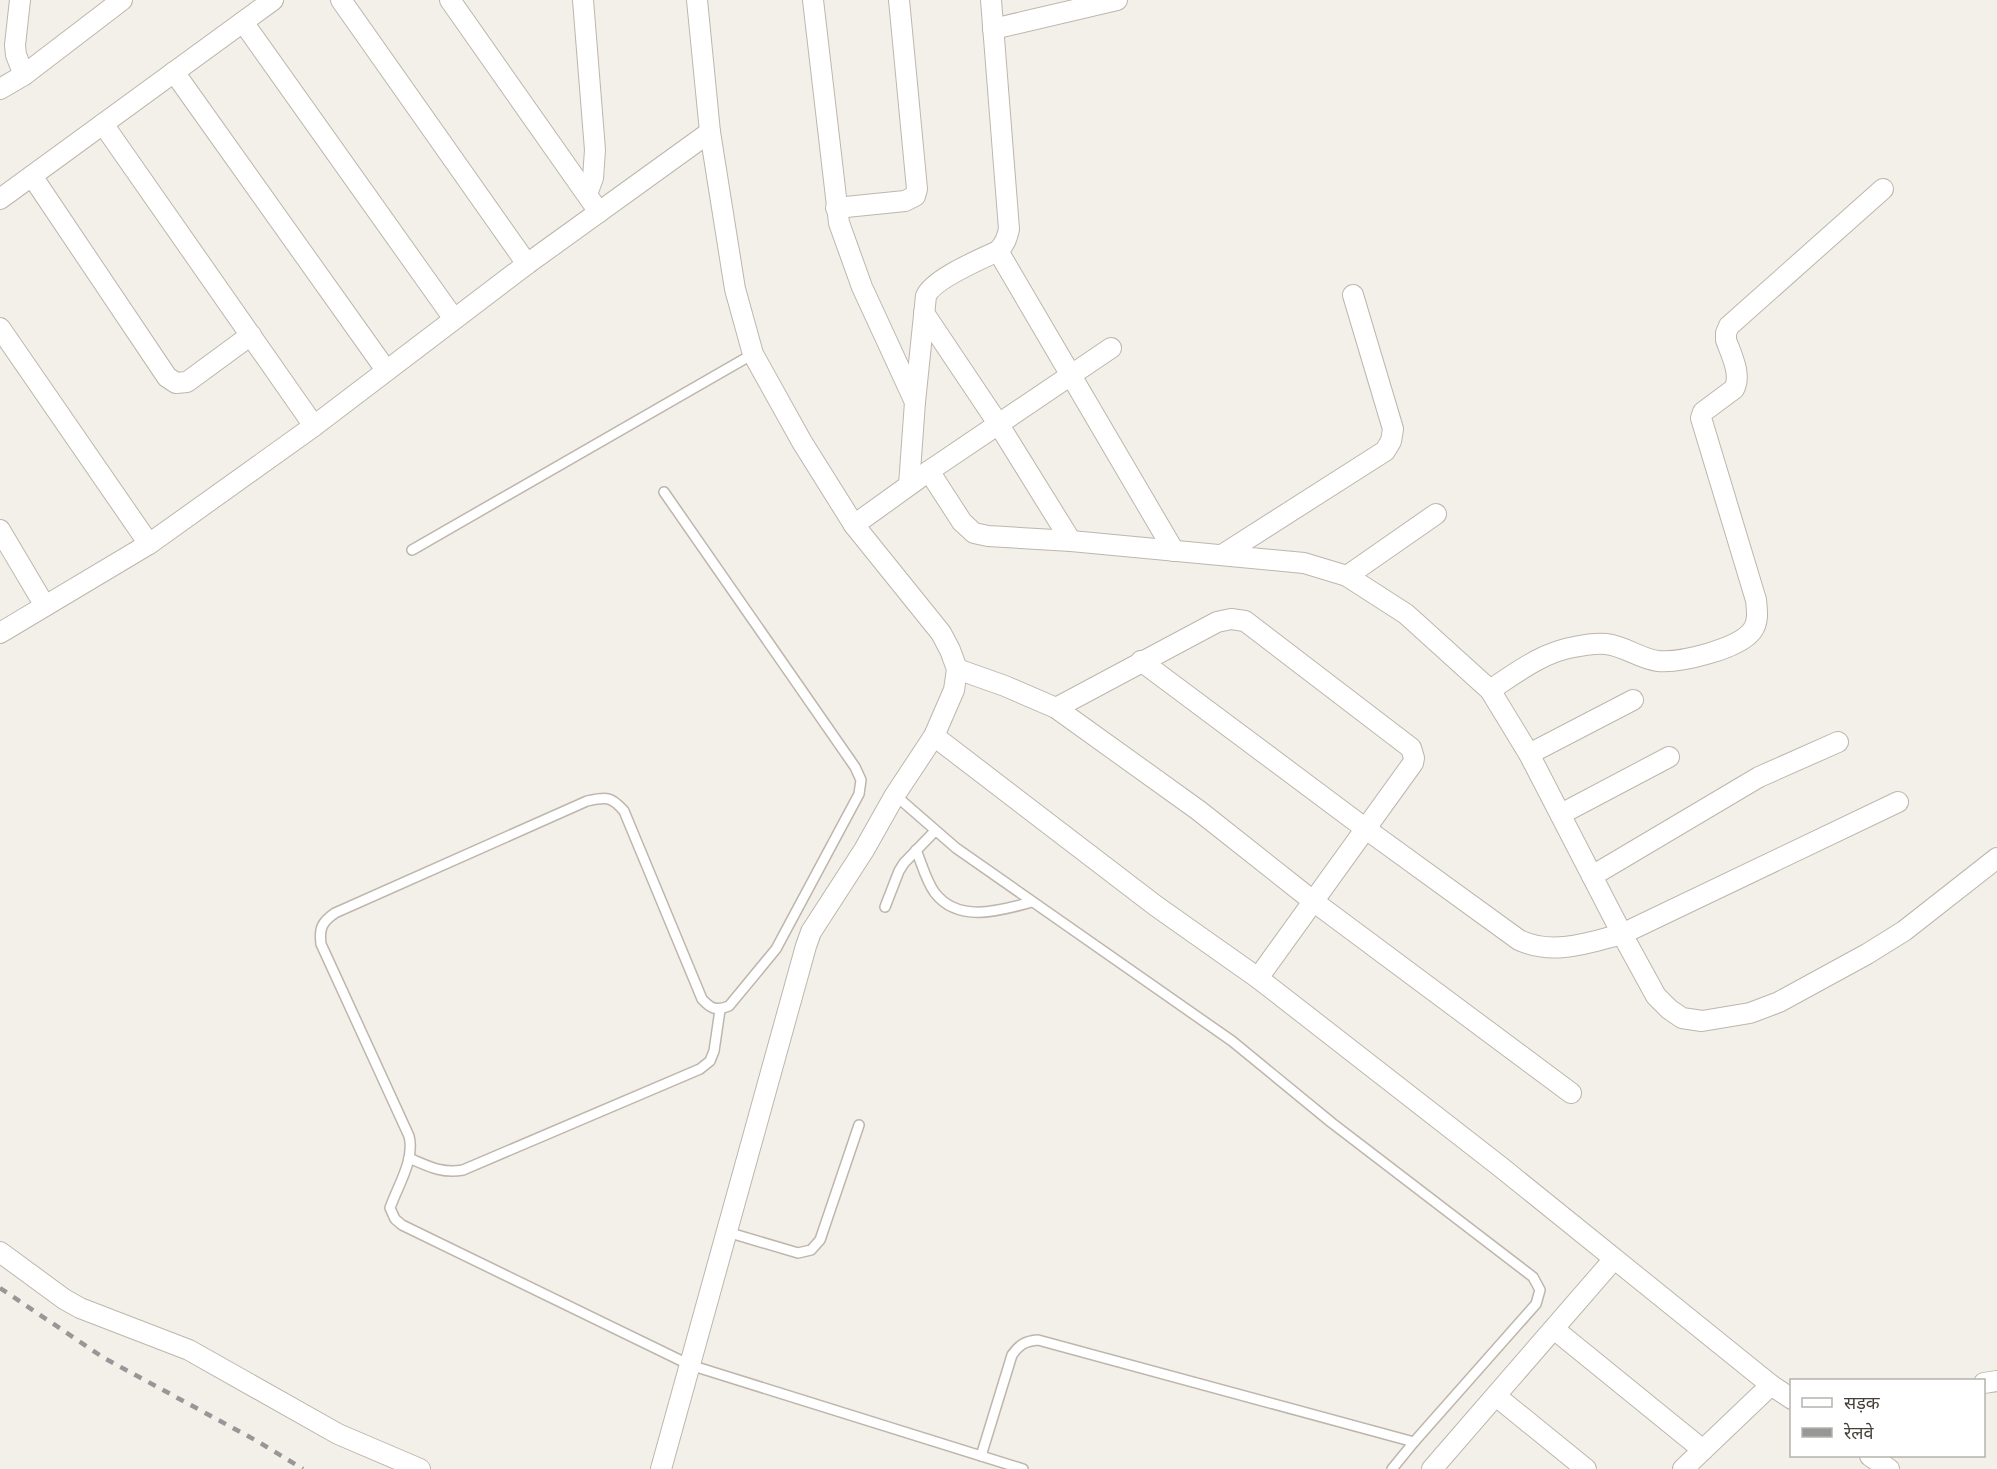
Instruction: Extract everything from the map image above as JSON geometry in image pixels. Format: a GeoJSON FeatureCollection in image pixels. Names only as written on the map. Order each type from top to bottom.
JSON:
{"type":"FeatureCollection","features":[{"type":"Feature","properties":{"kind":"street"},"geometry":{"type":"LineString","coordinates":[[20,0],[9,17],[16,55],[24,75]]}},
{"type":"Feature","properties":{"kind":"street"},"geometry":{"type":"LineString","coordinates":[[0,199],[273,0]]}},
{"type":"Feature","properties":{"kind":"street"},"geometry":{"type":"LineString","coordinates":[[341,0],[527,264]]}},
{"type":"Feature","properties":{"kind":"street"},"geometry":{"type":"LineString","coordinates":[[450,0],[598,212]]}},
{"type":"Feature","properties":{"kind":"street"},"geometry":{"type":"LineString","coordinates":[[583,0],[595,150],[593,178],[586,194]]}},
{"type":"Feature","properties":{"kind":"street"},"geometry":{"type":"LineString","coordinates":[[661,1469],[811,932],[934,736],[954,690],[957,669],[941,633],[866,517],[802,442],[753,354],[735,289],[710,132],[697,0]]}},
{"type":"Feature","properties":{"kind":"street"},"geometry":{"type":"LineString","coordinates":[[813,0],[839,223],[862,287],[915,402]]}},
{"type":"Feature","properties":{"kind":"street"},"geometry":{"type":"LineString","coordinates":[[836,208],[904,201],[915,196],[918,189],[899,0]]}},
{"type":"Feature","properties":{"kind":"street"},"geometry":{"type":"LineString","coordinates":[[909,485],[926,296],[933,285],[998,250],[1005,244],[1009,229],[991,0]]}},
{"type":"Feature","properties":{"kind":"street"},"geometry":{"type":"LineString","coordinates":[[993,29],[1117,0]]}},
{"type":"Feature","properties":{"kind":"street"},"geometry":{"type":"LineString","coordinates":[[0,89],[24,75],[112,4]]}},
{"type":"Feature","properties":{"kind":"street"},"geometry":{"type":"LineString","coordinates":[[243,22],[454,319]]}},
{"type":"Feature","properties":{"kind":"street"},"geometry":{"type":"LineString","coordinates":[[174,72],[386,370]]}},
{"type":"Feature","properties":{"kind":"street"},"geometry":{"type":"LineString","coordinates":[[103,124],[314,426]]}},
{"type":"Feature","properties":{"kind":"street"},"geometry":{"type":"LineString","coordinates":[[0,633],[149,544],[314,426],[527,264],[710,132]]}},
{"type":"Feature","properties":{"kind":"street"},"geometry":{"type":"LineString","coordinates":[[32,176],[167,376],[176,383],[187,382],[251,335]]}},
{"type":"Feature","properties":{"kind":"street"},"geometry":{"type":"LineString","coordinates":[[1490,690],[1543,657],[1575,646],[1606,644],[1644,658],[1660,661],[1690,657],[1725,648],[1752,632],[1758,611],[1756,600],[1701,418],[1703,412],[1734,389],[1737,384],[1726,333],[1729,326],[1883,189]]}},
{"type":"Feature","properties":{"kind":"street"},"geometry":{"type":"LineString","coordinates":[[998,250],[1174,550]]}},
{"type":"Feature","properties":{"kind":"street"},"geometry":{"type":"LineString","coordinates":[[1222,555],[1368,463],[1385,451],[1391,441],[1393,429],[1353,295]]}},
{"type":"Feature","properties":{"kind":"street"},"geometry":{"type":"LineString","coordinates":[[924,313],[999,425],[1071,541]]}},
{"type":"Feature","properties":{"kind":"street"},"geometry":{"type":"LineString","coordinates":[[0,328],[149,544]]}},
{"type":"Feature","properties":{"kind":"street"},"geometry":{"type":"LineString","coordinates":[[866,517],[929,471],[1111,348]]}},
{"type":"Feature","properties":{"kind":"street"},"geometry":{"type":"LineString","coordinates":[[929,471],[962,522],[974,532],[988,536],[1071,541],[1304,563],[1347,576],[1406,614],[1490,690],[1529,754],[1656,996],[1669,1010],[1682,1018],[1702,1021],[1750,1012],[1779,1002],[1894,937],[1997,858]]}},
{"type":"Feature","properties":{"kind":"street"},"geometry":{"type":"LineString","coordinates":[[1347,576],[1436,514]]}},
{"type":"Feature","properties":{"kind":"street"},"geometry":{"type":"LineString","coordinates":[[0,530],[45,606]]}},
{"type":"Feature","properties":{"kind":"street"},"geometry":{"type":"LineString","coordinates":[[1056,708],[1217,622],[1231,619],[1245,621],[1411,748],[1413,763],[1258,978]]}},
{"type":"Feature","properties":{"kind":"street"},"geometry":{"type":"LineString","coordinates":[[1141,661],[1519,940],[1542,948],[1575,947],[1622,934],[1898,802]]}},
{"type":"Feature","properties":{"kind":"street"},"geometry":{"type":"LineString","coordinates":[[957,669],[1056,708],[1198,810],[1312,901],[1571,1093]]}},
{"type":"Feature","properties":{"kind":"street"},"geometry":{"type":"LineString","coordinates":[[1529,754],[1633,700]]}},
{"type":"Feature","properties":{"kind":"street"},"geometry":{"type":"LineString","coordinates":[[934,736],[1156,906],[1258,978],[1502,1168],[1790,1399]]}},
{"type":"Feature","properties":{"kind":"street"},"geometry":{"type":"LineString","coordinates":[[1592,876],[1759,777],[1838,742]]}},
{"type":"Feature","properties":{"kind":"street"},"geometry":{"type":"LineString","coordinates":[[1561,814],[1669,757]]}},
{"type":"Feature","properties":{"kind":"street"},"geometry":{"type":"LineString","coordinates":[[0,1252],[64,1299],[80,1308],[182,1347],[338,1434],[420,1469]]}},
{"type":"Feature","properties":{"kind":"street"},"geometry":{"type":"LineString","coordinates":[[1440,1467],[1496,1396],[1614,1259]]}},
{"type":"Feature","properties":{"kind":"street"},"geometry":{"type":"LineString","coordinates":[[1554,1329],[1703,1450]]}},
{"type":"Feature","properties":{"kind":"street"},"geometry":{"type":"LineString","coordinates":[[1683,1469],[1771,1385]]}},
{"type":"Feature","properties":{"kind":"street"},"geometry":{"type":"LineString","coordinates":[[1496,1396],[1586,1469]]}},
{"type":"Feature","properties":{"kind":"street"},"geometry":{"type":"LineString","coordinates":[[1873,1457],[1889,1469]]}},
{"type":"Feature","properties":{"kind":"lane"},"geometry":{"type":"LineString","coordinates":[[412,550],[753,354]]}},
{"type":"Feature","properties":{"kind":"lane"},"geometry":{"type":"LineString","coordinates":[[664,492],[855,767],[861,780],[859,794],[776,949],[729,1006],[720,1010],[710,1008],[702,999],[624,812],[616,801],[604,798],[587,801],[335,913],[324,921],[320,930],[321,944],[410,1136],[412,1145],[410,1158],[390,1208],[395,1219],[402,1225],[690,1365],[1023,1469]]}},
{"type":"Feature","properties":{"kind":"lane"},"geometry":{"type":"LineString","coordinates":[[895,795],[935,831],[1032,902],[1232,1041],[1332,1123],[1533,1277],[1540,1290],[1536,1304],[1392,1469]]}},
{"type":"Feature","properties":{"kind":"lane"},"geometry":{"type":"LineString","coordinates":[[885,907],[899,871],[935,831]]}},
{"type":"Feature","properties":{"kind":"lane"},"geometry":{"type":"LineString","coordinates":[[916,850],[930,885],[942,900],[951,906],[986,913],[1032,902]]}},
{"type":"Feature","properties":{"kind":"lane"},"geometry":{"type":"LineString","coordinates":[[410,1158],[439,1171],[463,1170],[700,1069],[710,1061],[714,1050],[720,1010]]}},
{"type":"Feature","properties":{"kind":"lane"},"geometry":{"type":"LineString","coordinates":[[727,1232],[798,1253],[811,1250],[820,1240],[859,1125]]}},
{"type":"Feature","properties":{"kind":"lane"},"geometry":{"type":"LineString","coordinates":[[981,1456],[1012,1355],[1018,1346],[1028,1340],[1038,1340],[1414,1442]]}},
{"type":"Feature","properties":{"kind":"railway"},"geometry":{"type":"LineString","coordinates":[[0,1288],[104,1358],[257,1441],[303,1469]]}}]}
